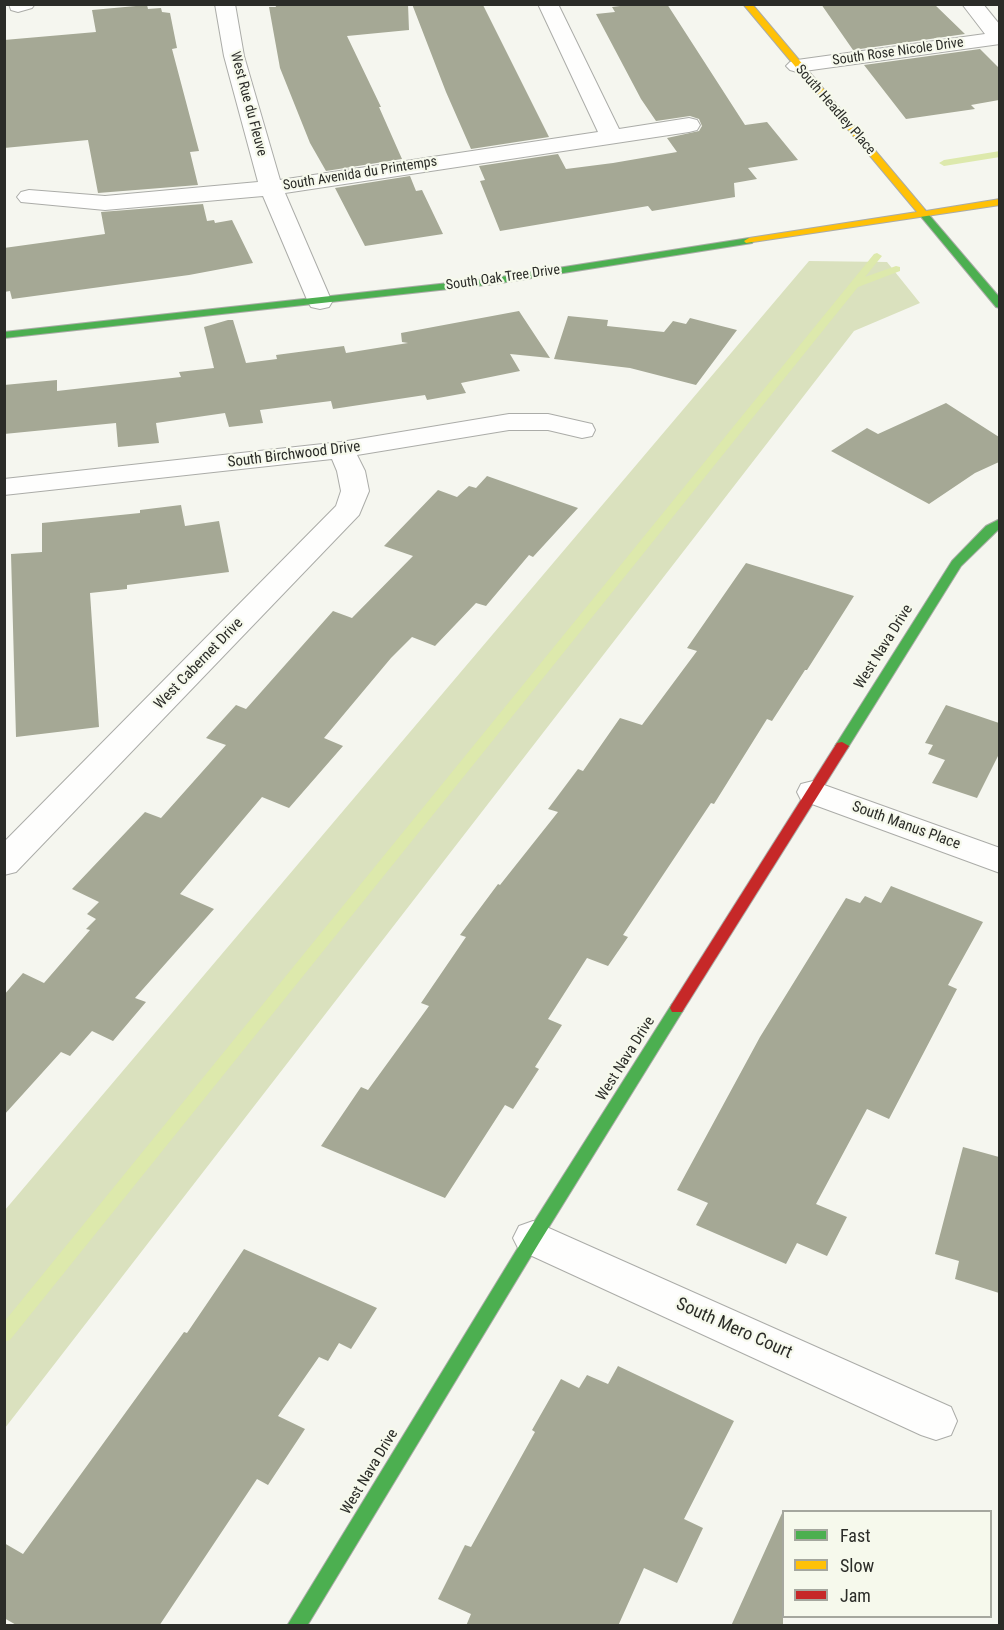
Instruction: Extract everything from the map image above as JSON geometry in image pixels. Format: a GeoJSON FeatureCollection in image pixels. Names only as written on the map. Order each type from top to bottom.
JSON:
{"type":"FeatureCollection","features":[{"type":"Feature","properties":{"kind":"street","name":"West Rue du Fleuve"},"geometry":{"type":"LineString","coordinates":[[225,4],[234,56],[271,188],[320,302]]}},
{"type":"Feature","properties":{"kind":"street"},"geometry":{"type":"LineString","coordinates":[[549,4],[610,136]]}},
{"type":"Feature","properties":{"kind":"street","name":"South Headley Place"},"geometry":{"type":"LineString","coordinates":[[747,4],[999,304]]}},
{"type":"Feature","properties":{"kind":"street"},"geometry":{"type":"LineString","coordinates":[[972,4],[999,38]]}},
{"type":"Feature","properties":{"kind":"street","name":"South Rose Nicole Drive"},"geometry":{"type":"LineString","coordinates":[[797,66],[999,38]]}},
{"type":"Feature","properties":{"kind":"street","name":"South Avenida du Printemps"},"geometry":{"type":"LineString","coordinates":[[29,197],[105,203],[271,188],[689,125]]}},
{"type":"Feature","properties":{"kind":"street","name":"South Oak Tree Drive"},"geometry":{"type":"LineString","coordinates":[[4,335],[320,302],[494,281],[999,202]]}},
{"type":"Feature","properties":{"kind":"street","name":"South Birchwood Drive"},"geometry":{"type":"LineString","coordinates":[[4,487],[341,450],[510,422],[548,422],[582,430]]}},
{"type":"Feature","properties":{"kind":"street","name":"West Cabernet Drive"},"geometry":{"type":"LineString","coordinates":[[4,863],[19,829],[349,509],[355,490],[351,471],[341,450]]}},
{"type":"Feature","properties":{"kind":"street","name":"West Nava Drive"},"geometry":{"type":"LineString","coordinates":[[296,1626],[533,1238],[956,564],[999,522]]}},
{"type":"Feature","properties":{"kind":"street","name":"South Manus Place"},"geometry":{"type":"LineString","coordinates":[[813,792],[999,861]]}},
{"type":"Feature","properties":{"kind":"street","name":"South Mero Court"},"geometry":{"type":"LineString","coordinates":[[533,1238],[936,1421]]}},
{"type":"Feature","properties":{"kind":"green space"},"geometry":{"type":"Polygon","coordinates":[[[809,261],[887,262],[920,303],[854,331],[5,1428],[5,1210],[809,261]]]}},
{"type":"Feature","properties":{"kind":"building"},"geometry":{"type":"Polygon","coordinates":[[[275,4],[408,4],[409,30],[347,36],[381,107],[379,107],[402,159],[326,171],[310,143],[280,68],[269,7],[276,7],[275,4]]]}},
{"type":"Feature","properties":{"kind":"building"},"geometry":{"type":"Polygon","coordinates":[[[412,4],[483,5],[549,137],[471,149],[412,4]]]}},
{"type":"Feature","properties":{"kind":"building"},"geometry":{"type":"Polygon","coordinates":[[[667,4],[745,125],[767,122],[798,160],[748,168],[757,179],[734,183],[735,197],[652,211],[648,206],[500,231],[480,181],[485,180],[479,166],[558,154],[566,169],[613,163],[677,152],[667,138],[699,131],[702,126],[699,119],[690,116],[656,121],[641,99],[596,14],[615,12],[612,7],[667,4]]]}},
{"type":"Feature","properties":{"kind":"building"},"geometry":{"type":"Polygon","coordinates":[[[821,4],[934,4],[965,34],[853,50],[821,4]]]}},
{"type":"Feature","properties":{"kind":"building"},"geometry":{"type":"Polygon","coordinates":[[[147,5],[148,9],[161,8],[162,12],[170,13],[177,48],[172,49],[199,151],[190,152],[198,185],[98,193],[88,140],[4,148],[4,40],[96,32],[92,10],[147,5]]]}},
{"type":"Feature","properties":{"kind":"building"},"geometry":{"type":"Polygon","coordinates":[[[980,49],[999,68],[999,100],[971,105],[975,109],[906,119],[864,65],[980,49]]]}},
{"type":"Feature","properties":{"kind":"building"},"geometry":{"type":"Polygon","coordinates":[[[410,176],[416,191],[422,190],[443,234],[365,246],[335,188],[410,176]]]}},
{"type":"Feature","properties":{"kind":"building"},"geometry":{"type":"Polygon","coordinates":[[[203,204],[207,221],[214,220],[215,223],[232,220],[253,263],[189,275],[12,299],[10,291],[4,292],[4,248],[105,234],[101,212],[203,204]]]}},
{"type":"Feature","properties":{"kind":"building"},"geometry":{"type":"Polygon","coordinates":[[[519,311],[550,358],[510,354],[520,371],[461,383],[466,393],[427,400],[425,395],[333,409],[331,401],[260,410],[263,423],[229,427],[225,413],[156,423],[159,443],[118,447],[116,423],[4,434],[4,385],[57,380],[57,391],[181,377],[179,372],[214,368],[204,327],[228,320],[233,320],[246,363],[277,359],[276,355],[344,346],[346,353],[408,343],[402,342],[401,333],[519,311]]]}},
{"type":"Feature","properties":{"kind":"building"},"geometry":{"type":"Polygon","coordinates":[[[568,316],[608,320],[607,326],[664,332],[673,321],[686,324],[690,318],[737,330],[696,385],[630,368],[554,359],[568,316]]]}},
{"type":"Feature","properties":{"kind":"building"},"geometry":{"type":"Polygon","coordinates":[[[946,403],[999,437],[999,462],[975,473],[929,504],[831,451],[867,428],[878,434],[946,403]]]}},
{"type":"Feature","properties":{"kind":"building"},"geometry":{"type":"Polygon","coordinates":[[[487,476],[578,508],[533,557],[529,555],[486,606],[476,603],[435,646],[412,637],[391,658],[324,738],[343,746],[289,808],[262,797],[180,894],[214,909],[135,998],[146,1002],[113,1041],[92,1031],[70,1056],[61,1052],[4,1115],[4,995],[23,973],[44,983],[90,930],[86,929],[96,919],[87,914],[99,902],[72,889],[145,812],[161,818],[226,745],[206,738],[236,705],[246,709],[333,611],[352,618],[413,556],[384,546],[438,490],[457,497],[469,486],[476,488],[487,476]]]}},
{"type":"Feature","properties":{"kind":"building"},"geometry":{"type":"Polygon","coordinates":[[[181,505],[185,526],[219,521],[229,572],[127,585],[127,589],[90,593],[99,727],[16,737],[11,554],[42,552],[42,523],[140,513],[140,510],[181,505]]]}},
{"type":"Feature","properties":{"kind":"building"},"geometry":{"type":"Polygon","coordinates":[[[746,563],[854,596],[807,670],[772,721],[767,719],[714,804],[711,803],[623,935],[628,937],[608,966],[587,958],[548,1019],[562,1025],[535,1067],[539,1069],[513,1109],[505,1105],[445,1198],[321,1146],[361,1087],[368,1090],[429,1006],[421,1003],[466,937],[460,935],[498,884],[500,885],[558,812],[548,809],[578,769],[583,771],[620,718],[642,725],[697,651],[687,648],[746,563]]]}},
{"type":"Feature","properties":{"kind":"building"},"geometry":{"type":"Polygon","coordinates":[[[946,705],[999,723],[999,754],[977,798],[932,783],[945,760],[928,754],[933,745],[925,743],[946,705]]]}},
{"type":"Feature","properties":{"kind":"building"},"geometry":{"type":"Polygon","coordinates":[[[891,886],[983,922],[948,985],[957,989],[889,1119],[867,1109],[816,1204],[847,1217],[827,1256],[797,1243],[786,1264],[696,1225],[708,1203],[677,1190],[760,1037],[846,898],[860,903],[865,896],[881,903],[891,886]]]}},
{"type":"Feature","properties":{"kind":"building"},"geometry":{"type":"Polygon","coordinates":[[[963,1147],[999,1157],[999,1293],[955,1279],[959,1261],[935,1254],[963,1147]]]}},
{"type":"Feature","properties":{"kind":"building"},"geometry":{"type":"Polygon","coordinates":[[[244,1249],[377,1308],[351,1349],[339,1343],[328,1361],[319,1357],[278,1416],[305,1429],[268,1485],[257,1479],[159,1626],[18,1626],[4,1618],[4,1543],[23,1554],[184,1332],[187,1333],[244,1249]]]}},
{"type":"Feature","properties":{"kind":"building"},"geometry":{"type":"Polygon","coordinates":[[[618,1366],[734,1421],[684,1519],[703,1528],[677,1583],[644,1568],[618,1626],[466,1626],[471,1614],[438,1599],[465,1545],[471,1547],[535,1432],[532,1430],[561,1379],[579,1388],[587,1375],[608,1384],[618,1366]]]}},
{"type":"Feature","properties":{"kind":"building"},"geometry":{"type":"Polygon","coordinates":[[[782,1513],[783,1626],[731,1626],[782,1513]]]}},
{"type":"Feature","properties":{"kind":"waterway"},"geometry":{"type":"LineString","coordinates":[[944,163],[1000,154]]}},
{"type":"Feature","properties":{"kind":"waterway"},"geometry":{"type":"LineString","coordinates":[[4,1335],[877,256]]}},
{"type":"Feature","properties":{"kind":"waterway"},"geometry":{"type":"LineString","coordinates":[[856,284],[896,269]]}},
{"type":"Feature","properties":{"kind":"traffic: fast"},"geometry":{"type":"LineString","coordinates":[[921,211],[1000,305]]}},
{"type":"Feature","properties":{"kind":"traffic: fast"},"geometry":{"type":"LineString","coordinates":[[4,335],[494,281],[749,241]]}},
{"type":"Feature","properties":{"kind":"traffic: fast"},"geometry":{"type":"LineString","coordinates":[[842,746],[956,564],[990,529],[1000,522]]}},
{"type":"Feature","properties":{"kind":"traffic: fast"},"geometry":{"type":"LineString","coordinates":[[296,1626],[533,1238],[677,1008]]}},
{"type":"Feature","properties":{"kind":"traffic: slow"},"geometry":{"type":"LineString","coordinates":[[747,4],[921,211]]}},
{"type":"Feature","properties":{"kind":"traffic: slow"},"geometry":{"type":"LineString","coordinates":[[749,241],[1000,202]]}},
{"type":"Feature","properties":{"kind":"traffic: jam"},"geometry":{"type":"LineString","coordinates":[[677,1008],[842,746]]}}]}
